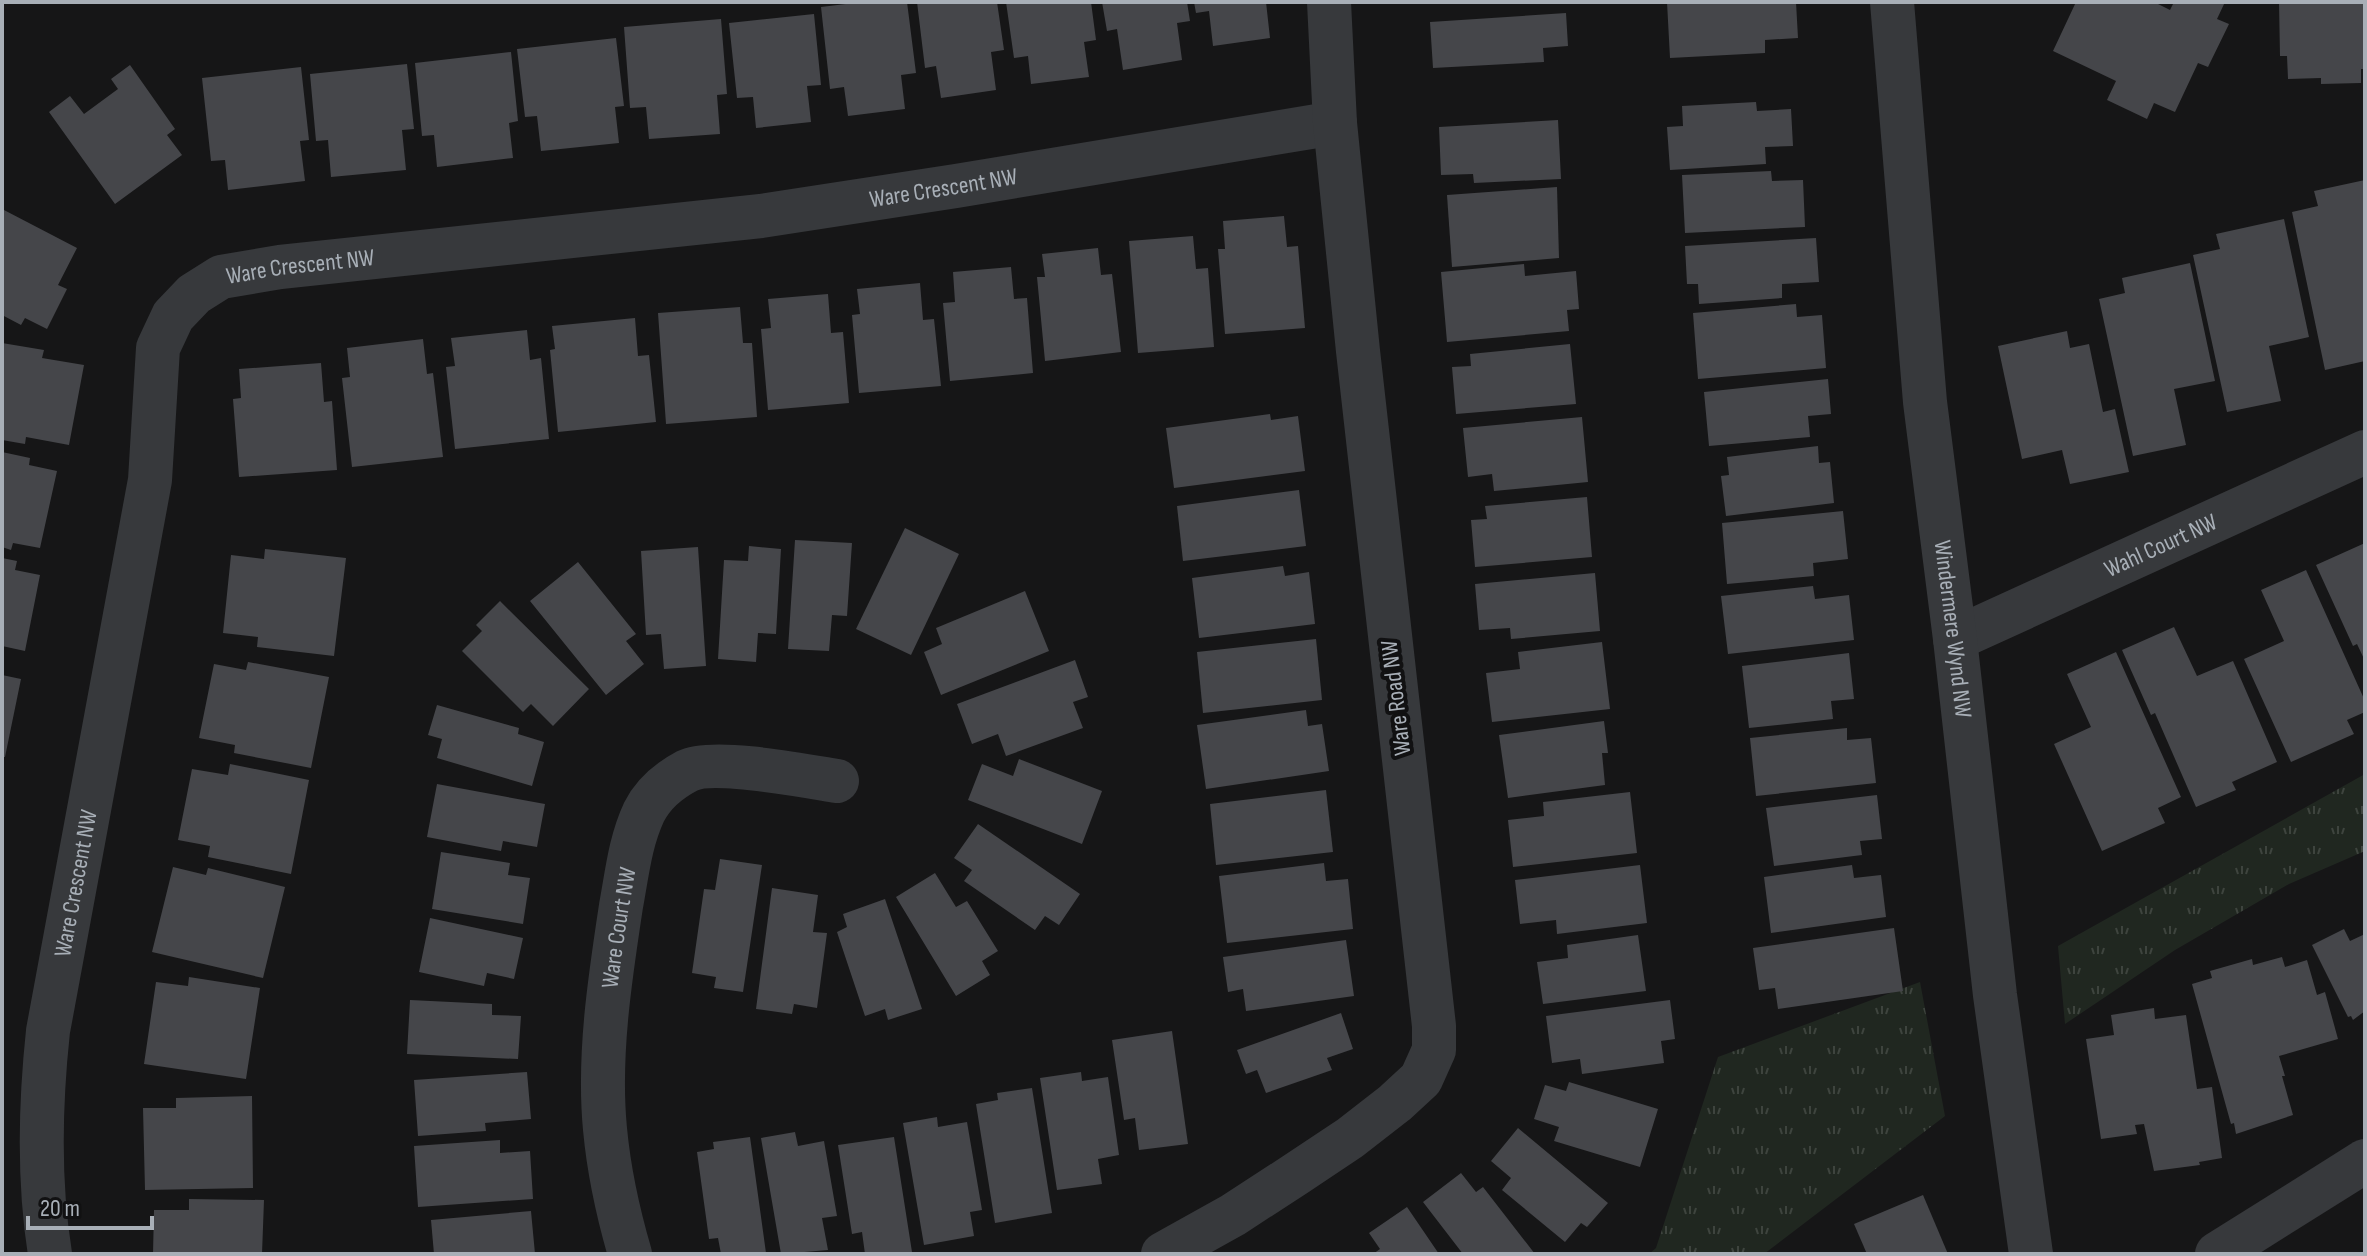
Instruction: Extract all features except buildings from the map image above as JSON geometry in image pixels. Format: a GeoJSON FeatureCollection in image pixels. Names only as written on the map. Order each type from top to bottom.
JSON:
{"type":"FeatureCollection","features":[{"type":"Feature","properties":{"kind":"street","name":"Ware Road NW"},"geometry":{"type":"LineString","coordinates":[[1163,1254],[1233,1215],[1350,1138],[1421,1079],[1434,1050],[1434,1026],[1379,550],[1335,123],[1329,2]]}},
{"type":"Feature","properties":{"kind":"street","name":"Windermere Wynd NW"},"geometry":{"type":"LineString","coordinates":[[1892,2],[1925,402],[1995,995],[2031,1254]]}},
{"type":"Feature","properties":{"kind":"street","name":"Ware Crescent NW"},"geometry":{"type":"LineString","coordinates":[[50,1254],[41,1169],[41,1098],[48,1031],[150,480],[158,348],[173,316],[194,294],[221,277],[280,267],[761,216],[1335,123]]}},
{"type":"Feature","properties":{"kind":"street","name":"Wahl Court NW"},"geometry":{"type":"LineString","coordinates":[[1955,639],[2365,452]]}},
{"type":"Feature","properties":{"kind":"street","name":"Ware Court NW"},"geometry":{"type":"LineString","coordinates":[[630,1254],[612,1182],[604,1126],[610,973],[632,840],[646,809],[663,787],[690,769],[742,767],[837,781]]}},
{"type":"Feature","properties":{"kind":"street"},"geometry":{"type":"LineString","coordinates":[[2217,1254],[2365,1161]]}},
{"type":"Feature","properties":{"kind":"green space"},"geometry":{"type":"Polygon","coordinates":[[[2365,774],[2365,851],[2289,884],[2175,950],[2065,1024],[2058,946],[2365,774]]]}},
{"type":"Feature","properties":{"kind":"green space"},"geometry":{"type":"Polygon","coordinates":[[[1920,982],[1945,1116],[1764,1254],[1649,1254],[1656,1248],[1718,1057],[1920,982]]]}}]}
